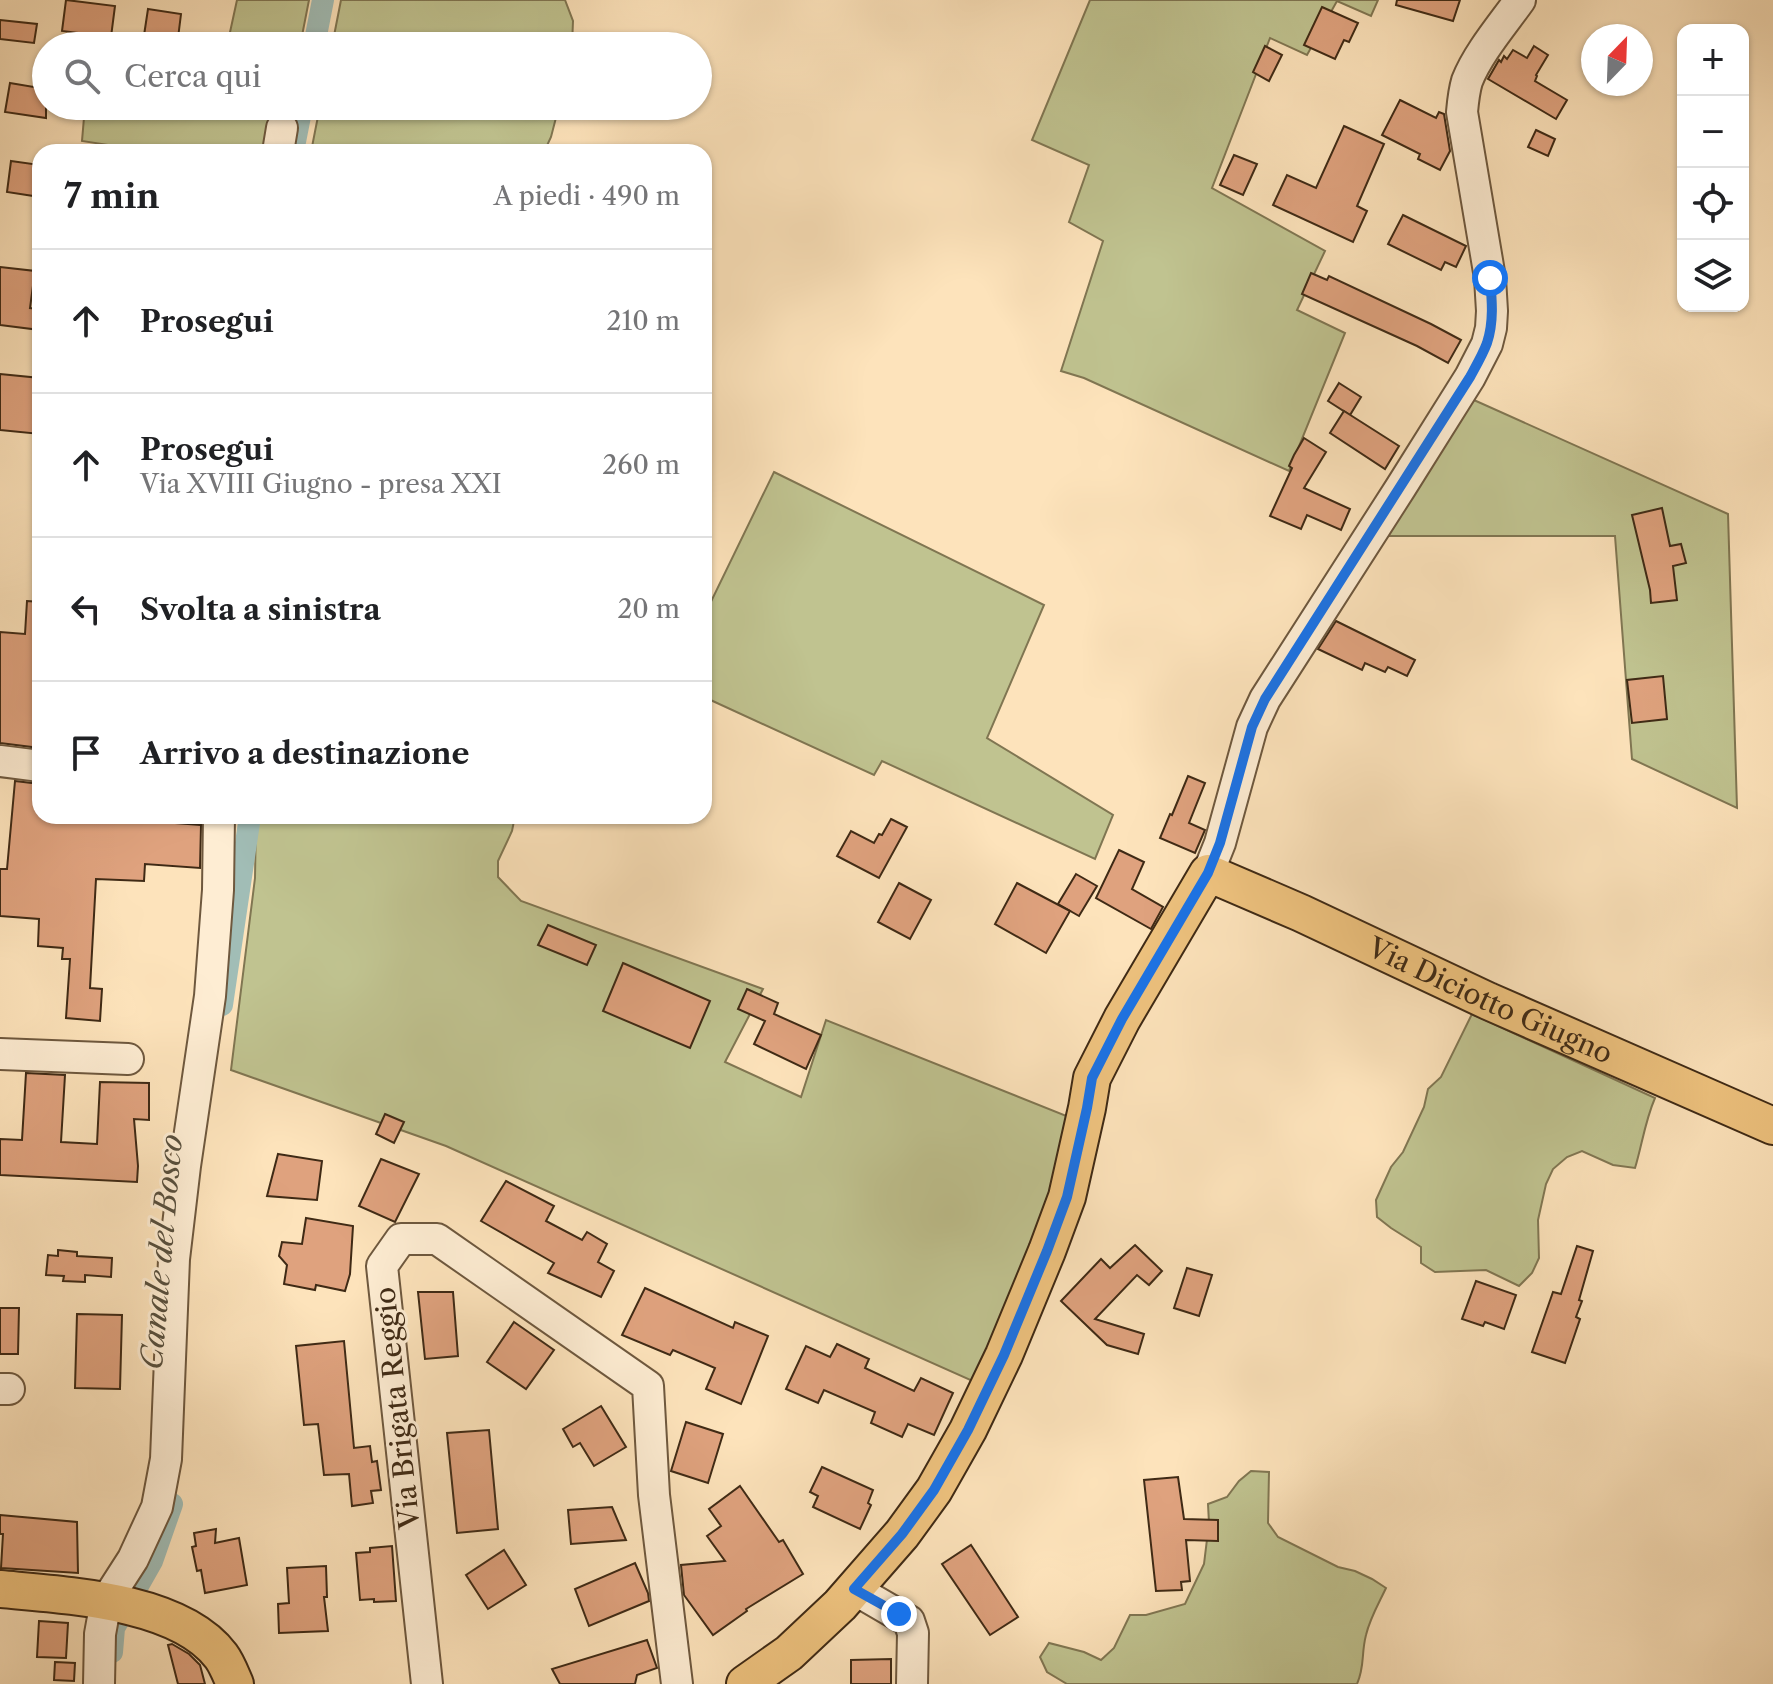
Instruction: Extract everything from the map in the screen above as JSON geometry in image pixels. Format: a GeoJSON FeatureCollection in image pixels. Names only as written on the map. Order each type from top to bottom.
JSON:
{"type":"FeatureCollection","features":[{"type":"Feature","properties":{"kind":"main road","name":"Via Diciotto Giugno"},"geometry":{"type":"LineString","coordinates":[[1208,873],[1773,1126]]}},
{"type":"Feature","properties":{"kind":"main road"},"geometry":{"type":"LineString","coordinates":[[745,1684],[813,1632],[902,1534],[934,1490],[968,1430],[1004,1355],[1047,1251],[1067,1197],[1092,1078],[1122,1019],[1208,873]]}},
{"type":"Feature","properties":{"kind":"main road"},"geometry":{"type":"LineString","coordinates":[[0,1589],[50,1593],[123,1605],[182,1625],[205,1640],[221,1657],[235,1684]]}},
{"type":"Feature","properties":{"kind":"street"},"geometry":{"type":"LineString","coordinates":[[1208,873],[1220,843],[1252,727],[1265,699],[1470,377],[1487,344],[1492,311],[1490,278],[1462,112],[1468,78],[1520,0]]}},
{"type":"Feature","properties":{"kind":"street"},"geometry":{"type":"LineString","coordinates":[[0,761],[32,765]]}},
{"type":"Feature","properties":{"kind":"street"},"geometry":{"type":"LineString","coordinates":[[99,1684],[100,1634],[123,1605],[133,1559],[157,1507],[166,1459],[174,1259],[210,996],[218,890],[219,824]]}},
{"type":"Feature","properties":{"kind":"street"},"geometry":{"type":"LineString","coordinates":[[0,1054],[128,1059]]}},
{"type":"Feature","properties":{"kind":"street","name":"Via Brigata Reggio"},"geometry":{"type":"LineString","coordinates":[[427,1684],[382,1266],[401,1239],[437,1239],[648,1386],[654,1495],[677,1684]]}},
{"type":"Feature","properties":{"kind":"street"},"geometry":{"type":"LineString","coordinates":[[854,1589],[909,1621],[913,1633],[912,1684]]}},
{"type":"Feature","properties":{"kind":"green space"},"geometry":{"type":"Polygon","coordinates":[[[237,0],[309,0],[303,32],[230,32],[237,0]]]}},
{"type":"Feature","properties":{"kind":"green space"},"geometry":{"type":"Polygon","coordinates":[[[341,0],[565,0],[573,21],[573,32],[335,32],[341,0]]]}},
{"type":"Feature","properties":{"kind":"green space"},"geometry":{"type":"Polygon","coordinates":[[[1090,0],[1378,0],[1371,16],[1337,1],[1307,55],[1270,38],[1212,188],[1325,251],[1297,310],[1345,333],[1289,471],[1084,378],[1061,371],[1103,241],[1069,222],[1089,165],[1032,140],[1090,0]]]}},
{"type":"Feature","properties":{"kind":"green space"},"geometry":{"type":"Polygon","coordinates":[[[84,120],[285,120],[281,144],[102,144],[82,141],[84,120]]]}},
{"type":"Feature","properties":{"kind":"green space"},"geometry":{"type":"Polygon","coordinates":[[[317,120],[555,120],[548,144],[313,144],[317,120]]]}},
{"type":"Feature","properties":{"kind":"green space"},"geometry":{"type":"Polygon","coordinates":[[[1456,392],[1728,514],[1737,808],[1632,759],[1615,536],[1360,536],[1456,392]]]}},
{"type":"Feature","properties":{"kind":"green space"},"geometry":{"type":"Polygon","coordinates":[[[774,472],[1044,605],[987,738],[1113,815],[1095,859],[882,761],[874,775],[712,701],[712,600],[774,472]]]}},
{"type":"Feature","properties":{"kind":"green space"},"geometry":{"type":"Polygon","coordinates":[[[256,824],[513,824],[498,861],[498,877],[521,901],[763,989],[725,1062],[801,1097],[826,1020],[1079,1121],[977,1383],[446,1146],[231,1070],[255,878],[256,824]]]}},
{"type":"Feature","properties":{"kind":"green space"},"geometry":{"type":"Polygon","coordinates":[[[1472,1014],[1655,1098],[1635,1168],[1613,1165],[1582,1151],[1567,1157],[1553,1169],[1546,1184],[1538,1220],[1539,1258],[1532,1273],[1519,1286],[1486,1270],[1435,1272],[1421,1263],[1421,1247],[1377,1217],[1376,1200],[1391,1167],[1403,1152],[1424,1107],[1428,1089],[1441,1077],[1472,1014]]]}},
{"type":"Feature","properties":{"kind":"green space"},"geometry":{"type":"Polygon","coordinates":[[[1251,1471],[1269,1472],[1268,1523],[1278,1537],[1386,1588],[1368,1629],[1357,1684],[1067,1684],[1047,1672],[1040,1657],[1049,1643],[1101,1660],[1114,1648],[1130,1615],[1146,1615],[1185,1604],[1204,1564],[1208,1504],[1227,1497],[1251,1471]]]}},
{"type":"Feature","properties":{"kind":"building"},"geometry":{"type":"Polygon","coordinates":[[[66,0],[115,6],[112,32],[62,31],[66,0]]]}},
{"type":"Feature","properties":{"kind":"building"},"geometry":{"type":"Polygon","coordinates":[[[1397,0],[1460,0],[1453,21],[1396,5],[1397,0]]]}},
{"type":"Feature","properties":{"kind":"building"},"geometry":{"type":"Polygon","coordinates":[[[1322,7],[1358,23],[1349,42],[1344,40],[1335,59],[1304,45],[1322,7]]]}},
{"type":"Feature","properties":{"kind":"building"},"geometry":{"type":"Polygon","coordinates":[[[148,9],[181,14],[179,32],[145,32],[148,9]]]}},
{"type":"Feature","properties":{"kind":"building"},"geometry":{"type":"Polygon","coordinates":[[[0,20],[37,24],[36,32],[32,32],[32,43],[0,39],[0,20]]]}},
{"type":"Feature","properties":{"kind":"building"},"geometry":{"type":"Polygon","coordinates":[[[1265,46],[1282,55],[1269,81],[1253,72],[1265,46]]]}},
{"type":"Feature","properties":{"kind":"building"},"geometry":{"type":"Polygon","coordinates":[[[1534,46],[1548,55],[1535,81],[1567,100],[1556,119],[1488,79],[1504,56],[1507,59],[1513,50],[1527,58],[1534,46]]]}},
{"type":"Feature","properties":{"kind":"building"},"geometry":{"type":"Polygon","coordinates":[[[10,83],[32,87],[32,116],[5,112],[10,83]]]}},
{"type":"Feature","properties":{"kind":"building"},"geometry":{"type":"Polygon","coordinates":[[[1400,100],[1436,118],[1439,112],[1444,114],[1450,151],[1440,170],[1418,159],[1420,154],[1382,135],[1400,100]]]}},
{"type":"Feature","properties":{"kind":"building"},"geometry":{"type":"Polygon","coordinates":[[[1344,126],[1384,144],[1357,206],[1367,211],[1353,242],[1273,205],[1287,175],[1316,188],[1344,126]]]}},
{"type":"Feature","properties":{"kind":"building"},"geometry":{"type":"Polygon","coordinates":[[[1536,130],[1555,139],[1548,156],[1528,147],[1536,130]]]}},
{"type":"Feature","properties":{"kind":"building"},"geometry":{"type":"Polygon","coordinates":[[[1234,155],[1257,164],[1243,195],[1220,185],[1234,155]]]}},
{"type":"Feature","properties":{"kind":"building"},"geometry":{"type":"Polygon","coordinates":[[[11,161],[32,164],[32,196],[7,192],[11,161]]]}},
{"type":"Feature","properties":{"kind":"building"},"geometry":{"type":"Polygon","coordinates":[[[1403,215],[1466,246],[1456,267],[1445,262],[1441,270],[1388,244],[1403,215]]]}},
{"type":"Feature","properties":{"kind":"building"},"geometry":{"type":"Polygon","coordinates":[[[0,267],[32,271],[32,329],[0,325],[0,267]]]}},
{"type":"Feature","properties":{"kind":"building"},"geometry":{"type":"Polygon","coordinates":[[[1311,273],[1327,280],[1329,276],[1461,340],[1448,363],[1302,294],[1311,273]]]}},
{"type":"Feature","properties":{"kind":"building"},"geometry":{"type":"Polygon","coordinates":[[[0,374],[32,377],[32,433],[0,430],[0,374]]]}},
{"type":"Feature","properties":{"kind":"building"},"geometry":{"type":"Polygon","coordinates":[[[1339,383],[1361,397],[1350,415],[1328,401],[1339,383]]]}},
{"type":"Feature","properties":{"kind":"building"},"geometry":{"type":"Polygon","coordinates":[[[1344,411],[1399,446],[1385,469],[1330,433],[1344,411]]]}},
{"type":"Feature","properties":{"kind":"building"},"geometry":{"type":"Polygon","coordinates":[[[1304,438],[1326,452],[1304,488],[1350,509],[1341,530],[1307,515],[1301,529],[1270,516],[1292,468],[1289,466],[1304,438]]]}},
{"type":"Feature","properties":{"kind":"building"},"geometry":{"type":"Polygon","coordinates":[[[1662,508],[1670,546],[1681,544],[1686,563],[1673,566],[1677,600],[1651,603],[1632,515],[1662,508]]]}},
{"type":"Feature","properties":{"kind":"building"},"geometry":{"type":"Polygon","coordinates":[[[27,601],[32,601],[32,747],[0,743],[0,632],[25,634],[27,601]]]}},
{"type":"Feature","properties":{"kind":"building"},"geometry":{"type":"Polygon","coordinates":[[[1336,621],[1415,660],[1407,676],[1388,667],[1385,672],[1365,663],[1362,670],[1318,649],[1336,621]]]}},
{"type":"Feature","properties":{"kind":"building"},"geometry":{"type":"Polygon","coordinates":[[[1663,676],[1667,719],[1632,723],[1627,680],[1663,676]]]}},
{"type":"Feature","properties":{"kind":"building"},"geometry":{"type":"Polygon","coordinates":[[[1188,776],[1205,783],[1189,823],[1205,830],[1195,853],[1160,838],[1188,776]]]}},
{"type":"Feature","properties":{"kind":"building"},"geometry":{"type":"Polygon","coordinates":[[[15,781],[32,783],[32,824],[201,825],[200,868],[145,864],[144,881],[96,879],[90,988],[102,989],[100,1021],[66,1018],[70,959],[62,959],[63,948],[38,946],[39,919],[0,916],[0,869],[7,869],[15,781]]]}},
{"type":"Feature","properties":{"kind":"building"},"geometry":{"type":"Polygon","coordinates":[[[891,819],[907,827],[879,878],[837,856],[851,831],[874,843],[891,819]]]}},
{"type":"Feature","properties":{"kind":"building"},"geometry":{"type":"Polygon","coordinates":[[[1119,850],[1144,862],[1132,889],[1163,907],[1151,929],[1096,898],[1119,850]]]}},
{"type":"Feature","properties":{"kind":"building"},"geometry":{"type":"Polygon","coordinates":[[[1076,874],[1097,886],[1079,916],[1058,904],[1076,874]]]}},
{"type":"Feature","properties":{"kind":"building"},"geometry":{"type":"Polygon","coordinates":[[[899,883],[931,900],[910,939],[878,922],[899,883]]]}},
{"type":"Feature","properties":{"kind":"building"},"geometry":{"type":"Polygon","coordinates":[[[1017,883],[1070,911],[1046,953],[995,924],[1017,883]]]}},
{"type":"Feature","properties":{"kind":"building"},"geometry":{"type":"Polygon","coordinates":[[[548,925],[596,945],[587,965],[538,945],[548,925]]]}},
{"type":"Feature","properties":{"kind":"building"},"geometry":{"type":"Polygon","coordinates":[[[623,963],[710,1001],[690,1048],[603,1011],[623,963]]]}},
{"type":"Feature","properties":{"kind":"building"},"geometry":{"type":"Polygon","coordinates":[[[747,989],[778,1003],[774,1014],[821,1035],[806,1069],[754,1044],[765,1021],[738,1009],[747,989]]]}},
{"type":"Feature","properties":{"kind":"building"},"geometry":{"type":"Polygon","coordinates":[[[26,1073],[65,1075],[61,1142],[97,1144],[100,1082],[149,1083],[149,1120],[134,1119],[137,1182],[0,1175],[0,1139],[22,1140],[26,1073]]]}},
{"type":"Feature","properties":{"kind":"building"},"geometry":{"type":"Polygon","coordinates":[[[385,1114],[404,1122],[394,1143],[376,1134],[385,1114]]]}},
{"type":"Feature","properties":{"kind":"building"},"geometry":{"type":"Polygon","coordinates":[[[278,1154],[322,1161],[317,1200],[267,1196],[278,1154]]]}},
{"type":"Feature","properties":{"kind":"building"},"geometry":{"type":"Polygon","coordinates":[[[381,1159],[419,1174],[395,1222],[359,1206],[381,1159]]]}},
{"type":"Feature","properties":{"kind":"building"},"geometry":{"type":"Polygon","coordinates":[[[506,1181],[554,1206],[546,1221],[582,1240],[587,1232],[607,1244],[598,1262],[614,1271],[601,1297],[548,1273],[554,1263],[481,1221],[506,1181]]]}},
{"type":"Feature","properties":{"kind":"building"},"geometry":{"type":"Polygon","coordinates":[[[306,1218],[353,1226],[350,1274],[345,1291],[316,1285],[315,1290],[284,1284],[287,1265],[279,1256],[282,1242],[302,1244],[306,1218]]]}},
{"type":"Feature","properties":{"kind":"building"},"geometry":{"type":"Polygon","coordinates":[[[1135,1245],[1162,1271],[1149,1285],[1137,1275],[1095,1319],[1144,1334],[1138,1354],[1107,1345],[1061,1301],[1101,1259],[1110,1268],[1135,1245]]]}},
{"type":"Feature","properties":{"kind":"building"},"geometry":{"type":"Polygon","coordinates":[[[1577,1246],[1593,1251],[1579,1300],[1582,1301],[1576,1317],[1580,1319],[1565,1363],[1532,1352],[1553,1292],[1561,1294],[1577,1246]]]}},
{"type":"Feature","properties":{"kind":"building"},"geometry":{"type":"Polygon","coordinates":[[[58,1250],[77,1252],[77,1256],[112,1258],[111,1277],[85,1275],[85,1282],[63,1281],[64,1276],[46,1275],[48,1255],[58,1256],[58,1250]]]}},
{"type":"Feature","properties":{"kind":"building"},"geometry":{"type":"Polygon","coordinates":[[[1187,1268],[1212,1275],[1199,1316],[1174,1308],[1187,1268]]]}},
{"type":"Feature","properties":{"kind":"building"},"geometry":{"type":"Polygon","coordinates":[[[1476,1281],[1516,1295],[1504,1329],[1485,1322],[1483,1326],[1462,1319],[1476,1281]]]}},
{"type":"Feature","properties":{"kind":"building"},"geometry":{"type":"Polygon","coordinates":[[[645,1288],[733,1328],[735,1322],[768,1336],[741,1404],[706,1389],[715,1368],[673,1350],[670,1355],[622,1335],[645,1288]]]}},
{"type":"Feature","properties":{"kind":"building"},"geometry":{"type":"Polygon","coordinates":[[[418,1292],[453,1292],[458,1356],[425,1359],[418,1292]]]}},
{"type":"Feature","properties":{"kind":"building"},"geometry":{"type":"Polygon","coordinates":[[[0,1308],[19,1308],[18,1354],[0,1354],[0,1308]]]}},
{"type":"Feature","properties":{"kind":"building"},"geometry":{"type":"Polygon","coordinates":[[[77,1314],[122,1315],[120,1389],[75,1388],[77,1314]]]}},
{"type":"Feature","properties":{"kind":"building"},"geometry":{"type":"Polygon","coordinates":[[[514,1322],[554,1350],[526,1389],[487,1362],[514,1322]]]}},
{"type":"Feature","properties":{"kind":"building"},"geometry":{"type":"Polygon","coordinates":[[[344,1341],[354,1448],[370,1446],[372,1462],[377,1461],[381,1490],[371,1491],[373,1503],[352,1506],[349,1474],[324,1475],[318,1424],[304,1425],[296,1346],[344,1341]]]}},
{"type":"Feature","properties":{"kind":"building"},"geometry":{"type":"Polygon","coordinates":[[[837,1344],[869,1359],[865,1368],[914,1391],[921,1378],[953,1393],[934,1435],[908,1424],[902,1437],[871,1423],[875,1412],[824,1390],[818,1403],[786,1389],[806,1346],[830,1357],[837,1344]]]}},
{"type":"Feature","properties":{"kind":"building"},"geometry":{"type":"Polygon","coordinates":[[[601,1406],[626,1447],[594,1466],[580,1443],[573,1447],[563,1429],[601,1406]]]}},
{"type":"Feature","properties":{"kind":"building"},"geometry":{"type":"Polygon","coordinates":[[[686,1422],[723,1434],[708,1483],[671,1471],[686,1422]]]}},
{"type":"Feature","properties":{"kind":"building"},"geometry":{"type":"Polygon","coordinates":[[[489,1430],[498,1529],[457,1533],[447,1433],[489,1430]]]}},
{"type":"Feature","properties":{"kind":"building"},"geometry":{"type":"Polygon","coordinates":[[[822,1467],[873,1490],[868,1503],[871,1505],[860,1529],[813,1507],[818,1496],[810,1492],[822,1467]]]}},
{"type":"Feature","properties":{"kind":"building"},"geometry":{"type":"Polygon","coordinates":[[[1178,1477],[1184,1519],[1218,1520],[1218,1541],[1186,1540],[1190,1581],[1181,1582],[1182,1590],[1156,1591],[1144,1480],[1178,1477]]]}},
{"type":"Feature","properties":{"kind":"building"},"geometry":{"type":"Polygon","coordinates":[[[740,1486],[779,1542],[783,1540],[803,1574],[746,1609],[713,1635],[684,1595],[681,1565],[725,1561],[707,1536],[721,1526],[709,1509],[740,1486]]]}},
{"type":"Feature","properties":{"kind":"building"},"geometry":{"type":"Polygon","coordinates":[[[612,1507],[626,1540],[571,1544],[568,1510],[612,1507]]]}},
{"type":"Feature","properties":{"kind":"building"},"geometry":{"type":"Polygon","coordinates":[[[0,1515],[77,1522],[78,1573],[1,1568],[3,1534],[0,1534],[0,1515]]]}},
{"type":"Feature","properties":{"kind":"building"},"geometry":{"type":"Polygon","coordinates":[[[216,1529],[215,1543],[239,1538],[247,1585],[205,1593],[201,1570],[197,1571],[192,1547],[196,1546],[194,1533],[216,1529]]]}},
{"type":"Feature","properties":{"kind":"building"},"geometry":{"type":"Polygon","coordinates":[[[971,1545],[1018,1617],[990,1635],[942,1564],[971,1545]]]}},
{"type":"Feature","properties":{"kind":"building"},"geometry":{"type":"Polygon","coordinates":[[[392,1546],[396,1601],[360,1600],[356,1553],[392,1546]]]}},
{"type":"Feature","properties":{"kind":"building"},"geometry":{"type":"Polygon","coordinates":[[[504,1550],[526,1585],[488,1609],[466,1575],[504,1550]]]}},
{"type":"Feature","properties":{"kind":"building"},"geometry":{"type":"Polygon","coordinates":[[[635,1563],[649,1601],[589,1626],[575,1589],[635,1563]]]}},
{"type":"Feature","properties":{"kind":"building"},"geometry":{"type":"Polygon","coordinates":[[[326,1566],[327,1597],[324,1597],[328,1631],[279,1633],[278,1604],[289,1603],[287,1568],[326,1566]]]}},
{"type":"Feature","properties":{"kind":"building"},"geometry":{"type":"Polygon","coordinates":[[[39,1621],[68,1623],[66,1658],[37,1657],[39,1621]]]}},
{"type":"Feature","properties":{"kind":"building"},"geometry":{"type":"Polygon","coordinates":[[[647,1640],[657,1668],[637,1675],[635,1684],[560,1684],[552,1669],[647,1640]]]}},
{"type":"Feature","properties":{"kind":"building"},"geometry":{"type":"Polygon","coordinates":[[[172,1644],[200,1665],[205,1684],[178,1684],[168,1645],[172,1644]]]}},
{"type":"Feature","properties":{"kind":"building"},"geometry":{"type":"Polygon","coordinates":[[[891,1659],[891,1684],[851,1684],[851,1660],[891,1659]]]}},
{"type":"Feature","properties":{"kind":"building"},"geometry":{"type":"Polygon","coordinates":[[[55,1662],[75,1663],[74,1681],[54,1680],[55,1662]]]}},
{"type":"Feature","properties":{"kind":"waterway","name":"Canale del Bosco"},"geometry":{"type":"LineString","coordinates":[[317,32],[323,0]]}},
{"type":"Feature","properties":{"kind":"waterway","name":"Canale del Bosco"},"geometry":{"type":"LineString","coordinates":[[295,144],[299,120]]}},
{"type":"Feature","properties":{"kind":"waterway","name":"Canale del Bosco"},"geometry":{"type":"LineString","coordinates":[[222,1005],[249,824]]}},
{"type":"Feature","properties":{"kind":"waterway","name":"Canale del Bosco"},"geometry":{"type":"LineString","coordinates":[[112,1652],[114,1628],[152,1561],[172,1504]]}},
{"type":"Feature","properties":{"kind":"route"},"geometry":{"type":"LineString","coordinates":[[899,1614],[854,1589],[902,1534],[934,1490],[968,1430],[1004,1355],[1067,1197],[1092,1078],[1122,1019],[1208,873],[1220,843],[1252,727],[1265,699],[1470,377],[1487,344],[1492,311],[1490,278]]}}]}
